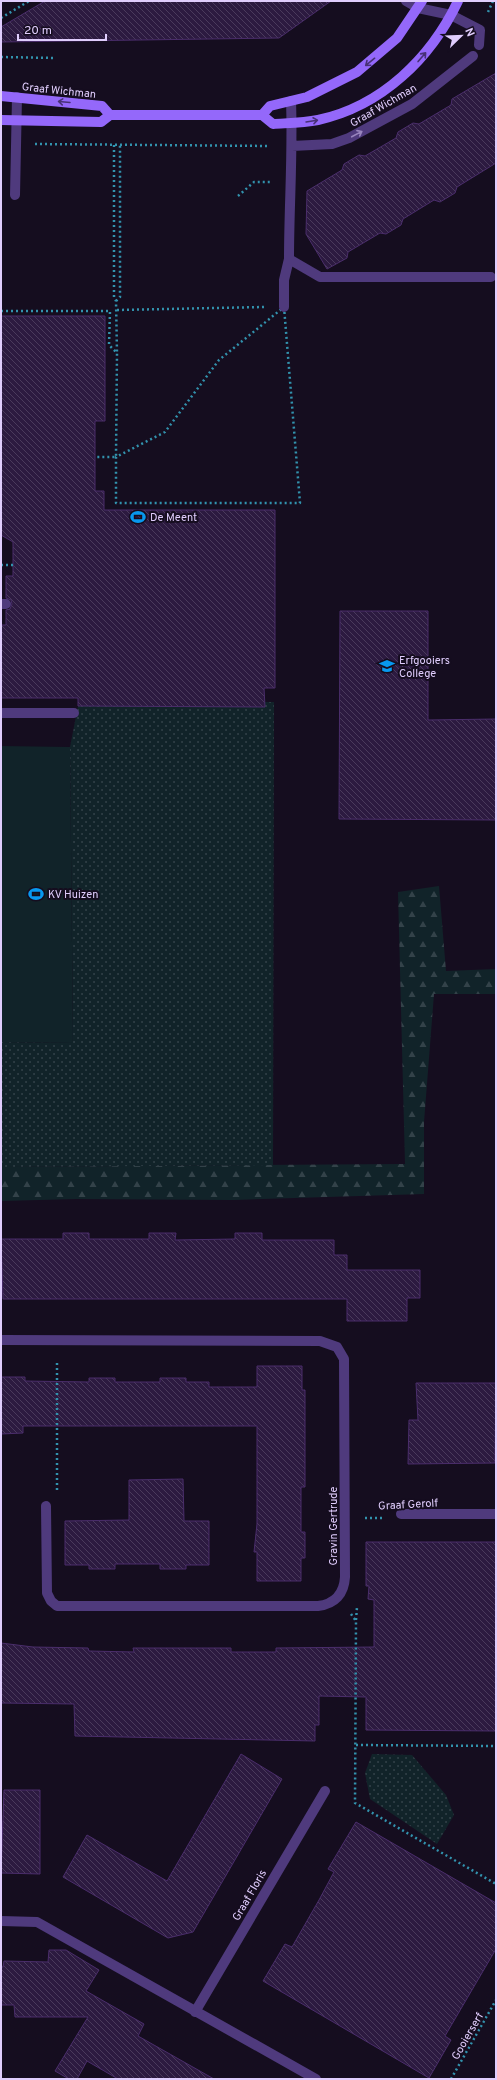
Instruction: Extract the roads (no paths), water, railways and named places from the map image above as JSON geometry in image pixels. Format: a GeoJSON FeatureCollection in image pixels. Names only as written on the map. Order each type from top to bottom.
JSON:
{"type":"FeatureCollection","features":[{"type":"Feature","properties":{"kind":"main road","name":"Graaf Wichman"},"geometry":{"type":"LineString","coordinates":[[1,120],[101,122],[110,115],[262,115],[273,124],[292,123],[326,117],[358,104],[381,92],[410,70],[438,37],[458,1]]}},
{"type":"Feature","properties":{"kind":"main road"},"geometry":{"type":"LineString","coordinates":[[262,115],[270,106],[291,101],[323,90],[357,72],[396,38],[420,4]]}},
{"type":"Feature","properties":{"kind":"main road","name":"Graaf Wichman"},"geometry":{"type":"LineString","coordinates":[[1,96],[102,106],[110,115]]}},
{"type":"Feature","properties":{"kind":"street"},"geometry":{"type":"LineString","coordinates":[[406,1],[420,4],[451,15],[480,30],[479,45]]}},
{"type":"Feature","properties":{"kind":"street","name":"Graaf Wichman"},"geometry":{"type":"LineString","coordinates":[[292,146],[332,144],[349,138],[412,104],[473,56]]}},
{"type":"Feature","properties":{"kind":"street"},"geometry":{"type":"LineString","coordinates":[[16,194],[15,144],[17,98]]}},
{"type":"Feature","properties":{"kind":"street"},"geometry":{"type":"LineString","coordinates":[[280,307],[289,259],[292,146],[291,101]]}},
{"type":"Feature","properties":{"kind":"street"},"geometry":{"type":"LineString","coordinates":[[289,259],[320,277],[491,277]]}},
{"type":"Feature","properties":{"kind":"street"},"geometry":{"type":"LineString","coordinates":[[1,713],[74,713]]}},
{"type":"Feature","properties":{"kind":"street","name":"Gravin Gertrude"},"geometry":{"type":"LineString","coordinates":[[1,1340],[320,1341],[334,1345],[342,1355],[345,1364],[345,1584],[338,1598],[331,1603],[318,1606],[57,1606],[52,1603],[47,1593],[46,1506]]}},
{"type":"Feature","properties":{"kind":"street","name":"Graaf Gerolf"},"geometry":{"type":"LineString","coordinates":[[401,1514],[496,1514]]}},
{"type":"Feature","properties":{"kind":"street","name":"Graaf Floris"},"geometry":{"type":"LineString","coordinates":[[195,2012],[324,1791]]}},
{"type":"Feature","properties":{"kind":"street"},"geometry":{"type":"LineString","coordinates":[[1,1921],[37,1922],[316,2079]]}},
{"type":"Feature","properties":{"kind":"place","name":"De Meent"},"geometry":{"type":"Point","coordinates":[138,517]}},
{"type":"Feature","properties":{"kind":"place","name":"Erfgooiers College"},"geometry":{"type":"Point","coordinates":[387,666]}},
{"type":"Feature","properties":{"kind":"place","name":"KV Huizen"},"geometry":{"type":"Point","coordinates":[36,894]}}]}
